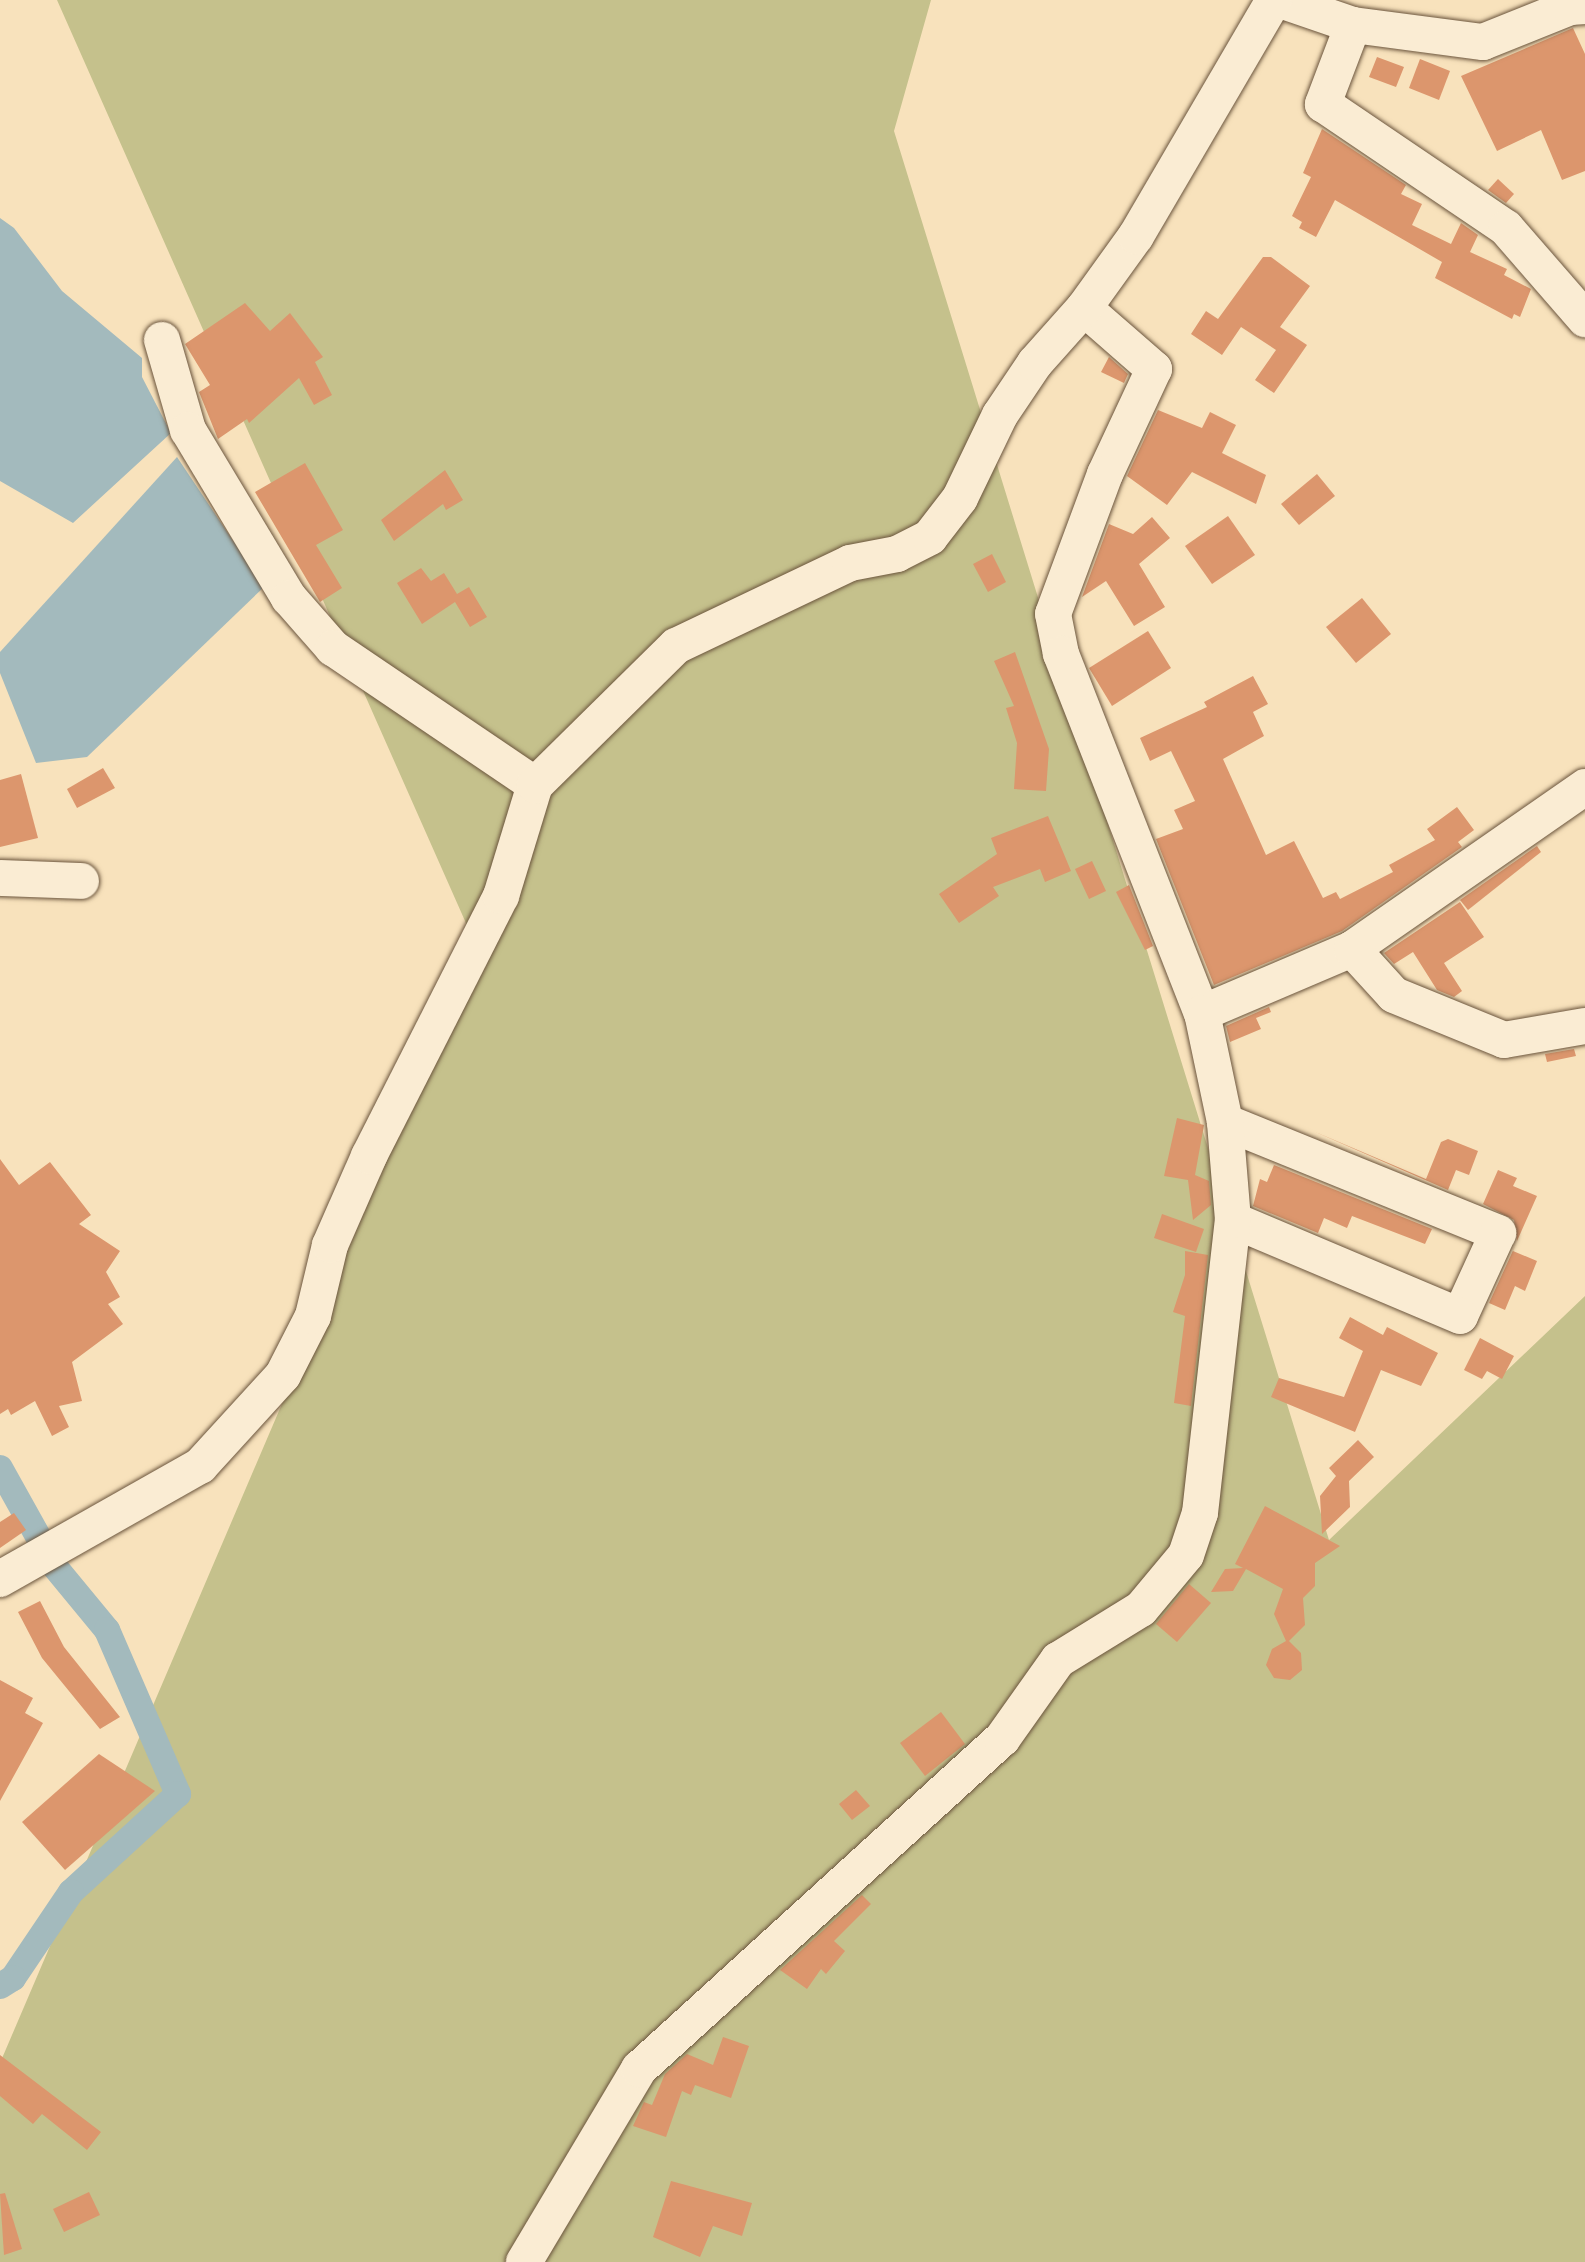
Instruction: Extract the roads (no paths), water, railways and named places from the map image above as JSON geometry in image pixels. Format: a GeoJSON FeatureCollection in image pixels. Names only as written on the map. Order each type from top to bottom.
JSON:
{"type":"FeatureCollection","features":[{"type":"Feature","properties":{"kind":"street"},"geometry":{"type":"LineString","coordinates":[[13,1570],[200,1466],[283,1375],[313,1316],[330,1245],[369,1156],[501,896],[535,785],[676,646],[850,563],[897,554],[930,537],[960,498],[1000,415],[1035,363],[1084,308],[1136,236],[1277,0],[1353,25],[1483,42],[1570,7],[1585,6]]}},
{"type":"Feature","properties":{"kind":"street"},"geometry":{"type":"LineString","coordinates":[[1353,25],[1323,104],[1506,228],[1585,319]]}},
{"type":"Feature","properties":{"kind":"street"},"geometry":{"type":"LineString","coordinates":[[524,2262],[639,2069],[1002,1739],[1058,1660],[1141,1609],[1186,1555],[1200,1513],[1233,1220],[1225,1122],[1202,1013],[1061,654],[1053,614],[1105,474],[1154,369],[1084,308]]}},
{"type":"Feature","properties":{"kind":"street"},"geometry":{"type":"LineString","coordinates":[[162,340],[188,430],[289,598],[333,648],[535,785]]}},
{"type":"Feature","properties":{"kind":"street"},"geometry":{"type":"LineString","coordinates":[[1202,1013],[1352,949],[1585,787]]}},
{"type":"Feature","properties":{"kind":"street"},"geometry":{"type":"LineString","coordinates":[[0,878],[81,881]]}},
{"type":"Feature","properties":{"kind":"street"},"geometry":{"type":"LineString","coordinates":[[1352,949],[1394,995],[1504,1040],[1585,1026]]}},
{"type":"Feature","properties":{"kind":"street"},"geometry":{"type":"LineString","coordinates":[[1225,1122],[1498,1233],[1460,1316],[1233,1220]]}},
{"type":"Feature","properties":{"kind":"water"},"geometry":{"type":"Polygon","coordinates":[[[0,218],[14,228],[62,291],[142,358],[142,377],[171,433],[73,523],[0,481],[0,218]]]}},
{"type":"Feature","properties":{"kind":"water"},"geometry":{"type":"Polygon","coordinates":[[[177,457],[264,587],[87,757],[36,763],[0,673],[0,652],[177,457]]]}},
{"type":"Feature","properties":{"kind":"waterway"},"geometry":{"type":"LineString","coordinates":[[0,1468],[55,1567],[107,1630],[178,1794],[71,1892],[13,1978],[0,1986]]}}]}
